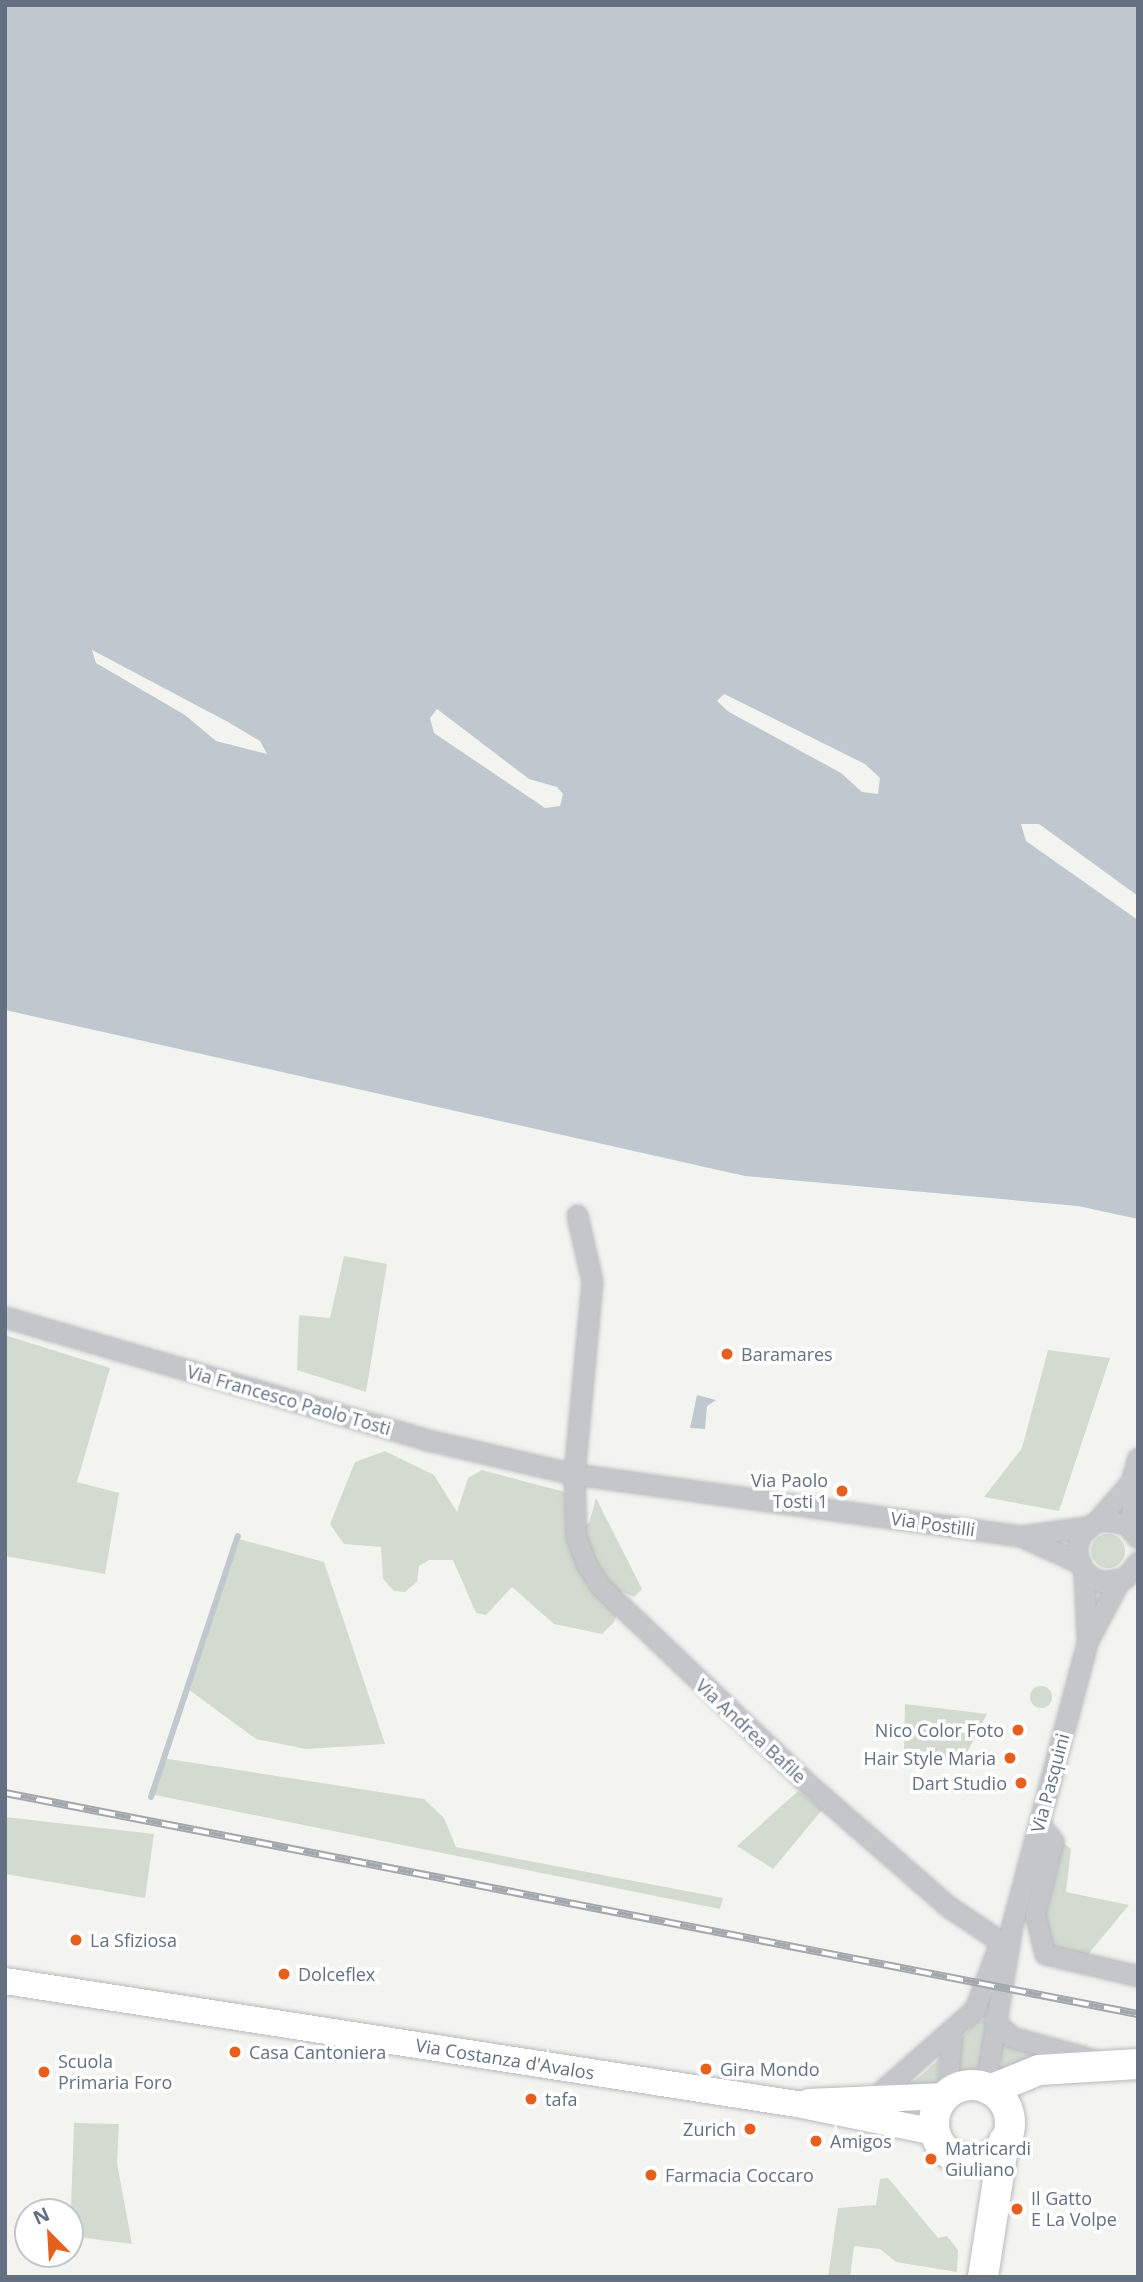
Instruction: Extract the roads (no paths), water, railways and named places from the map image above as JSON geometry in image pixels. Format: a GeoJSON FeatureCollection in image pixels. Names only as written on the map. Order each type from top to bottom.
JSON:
{"type":"FeatureCollection","features":[{"type":"Feature","properties":{"kind":"main road","name":"Via Costanza d'Avalos"},"geometry":{"type":"LineString","coordinates":[[6,1987],[797,2104],[935,2132]]}},
{"type":"Feature","properties":{"kind":"main road"},"geometry":{"type":"LineString","coordinates":[[957,2157],[989,2156],[1029,2091],[1088,2063]]}},
{"type":"Feature","properties":{"kind":"main road"},"geometry":{"type":"LineString","coordinates":[[987,2222],[957,2157],[935,2132],[935,2113],[946,2095],[965,2085],[988,2088],[1039,2070],[1088,2063],[1138,2064]]}},
{"type":"Feature","properties":{"kind":"main road"},"geometry":{"type":"LineString","coordinates":[[983,2277],[987,2222],[1007,2130],[988,2088]]}},
{"type":"Feature","properties":{"kind":"main road","name":"Via Costanza d'Avalos"},"geometry":{"type":"LineString","coordinates":[[797,2104],[875,2097],[946,2095]]}},
{"type":"Feature","properties":{"kind":"street"},"geometry":{"type":"LineString","coordinates":[[574,1474],[592,1281],[577,1215]]}},
{"type":"Feature","properties":{"kind":"street","name":"Via Francesco Paolo Tosti"},"geometry":{"type":"LineString","coordinates":[[5,1317],[432,1441],[574,1474],[844,1512]]}},
{"type":"Feature","properties":{"kind":"street"},"geometry":{"type":"LineString","coordinates":[[1136,1533],[1131,1482],[1138,1458]]}},
{"type":"Feature","properties":{"kind":"street","name":"Via Andrea Bafile"},"geometry":{"type":"LineString","coordinates":[[574,1474],[576,1537],[600,1586],[809,1785],[949,1907],[1006,1933]]}},
{"type":"Feature","properties":{"kind":"street"},"geometry":{"type":"LineString","coordinates":[[1092,1524],[1131,1482]]}},
{"type":"Feature","properties":{"kind":"street","name":"Via Postilli"},"geometry":{"type":"LineString","coordinates":[[844,1512],[1022,1536],[1092,1524]]}},
{"type":"Feature","properties":{"kind":"street"},"geometry":{"type":"LineString","coordinates":[[1092,1524],[1116,1520],[1136,1533]]}},
{"type":"Feature","properties":{"kind":"street","name":"Via Pasquini"},"geometry":{"type":"LineString","coordinates":[[1088,1640],[1077,1543],[1092,1524]]}},
{"type":"Feature","properties":{"kind":"street","name":"Via Postilli"},"geometry":{"type":"LineString","coordinates":[[1022,1536],[1081,1567],[1100,1582],[1131,1572]]}},
{"type":"Feature","properties":{"kind":"street","name":"Via Pasquini"},"geometry":{"type":"LineString","coordinates":[[952,2035],[975,2009],[1006,1933],[1040,1825],[1088,1640],[1131,1572]]}},
{"type":"Feature","properties":{"kind":"street"},"geometry":{"type":"LineString","coordinates":[[1040,1825],[1053,1841],[1035,1914],[1045,1954],[1138,1976]]}},
{"type":"Feature","properties":{"kind":"street","name":"Via Pasquini"},"geometry":{"type":"LineString","coordinates":[[994,2020],[1006,1933]]}},
{"type":"Feature","properties":{"kind":"street"},"geometry":{"type":"LineString","coordinates":[[994,2020],[1011,2037],[1088,2063]]}},
{"type":"Feature","properties":{"kind":"street"},"geometry":{"type":"LineString","coordinates":[[988,2088],[994,2020]]}},
{"type":"Feature","properties":{"kind":"street"},"geometry":{"type":"LineString","coordinates":[[946,2095],[952,2035]]}},
{"type":"Feature","properties":{"kind":"street"},"geometry":{"type":"LineString","coordinates":[[875,2097],[952,2035]]}},
{"type":"Feature","properties":{"kind":"waterway"},"geometry":{"type":"LineString","coordinates":[[151,1797],[238,1536]]}},
{"type":"Feature","properties":{"kind":"railway"},"geometry":{"type":"LineString","coordinates":[[5,1793],[1138,2014]]}},
{"type":"Feature","properties":{"kind":"place","name":"Baramares"},"geometry":{"type":"Point","coordinates":[727,1354]}},
{"type":"Feature","properties":{"kind":"place","name":"Via Paolo Tosti 1"},"geometry":{"type":"Point","coordinates":[842,1491]}},
{"type":"Feature","properties":{"kind":"place","name":"Nico Color Foto"},"geometry":{"type":"Point","coordinates":[1018,1730]}},
{"type":"Feature","properties":{"kind":"place","name":"Hair Style Maria"},"geometry":{"type":"Point","coordinates":[1010,1758]}},
{"type":"Feature","properties":{"kind":"place","name":"Dart Studio"},"geometry":{"type":"Point","coordinates":[1021,1783]}},
{"type":"Feature","properties":{"kind":"place","name":"La Sfiziosa"},"geometry":{"type":"Point","coordinates":[76,1940]}},
{"type":"Feature","properties":{"kind":"place","name":"Dolceflex"},"geometry":{"type":"Point","coordinates":[284,1974]}},
{"type":"Feature","properties":{"kind":"place","name":"Casa Cantoniera"},"geometry":{"type":"Point","coordinates":[235,2052]}},
{"type":"Feature","properties":{"kind":"place","name":"Gira Mondo"},"geometry":{"type":"Point","coordinates":[706,2069]}},
{"type":"Feature","properties":{"kind":"place","name":"Scuola Primaria Foro"},"geometry":{"type":"Point","coordinates":[44,2072]}},
{"type":"Feature","properties":{"kind":"place","name":"tafa"},"geometry":{"type":"Point","coordinates":[531,2099]}},
{"type":"Feature","properties":{"kind":"place","name":"Zurich"},"geometry":{"type":"Point","coordinates":[750,2129]}},
{"type":"Feature","properties":{"kind":"place","name":"Amigos"},"geometry":{"type":"Point","coordinates":[816,2141]}},
{"type":"Feature","properties":{"kind":"place","name":"Matricardi Giuliano"},"geometry":{"type":"Point","coordinates":[931,2159]}},
{"type":"Feature","properties":{"kind":"place","name":"Farmacia Coccaro"},"geometry":{"type":"Point","coordinates":[651,2175]}},
{"type":"Feature","properties":{"kind":"place","name":"Il Gatto E La Volpe"},"geometry":{"type":"Point","coordinates":[1017,2209]}}]}
